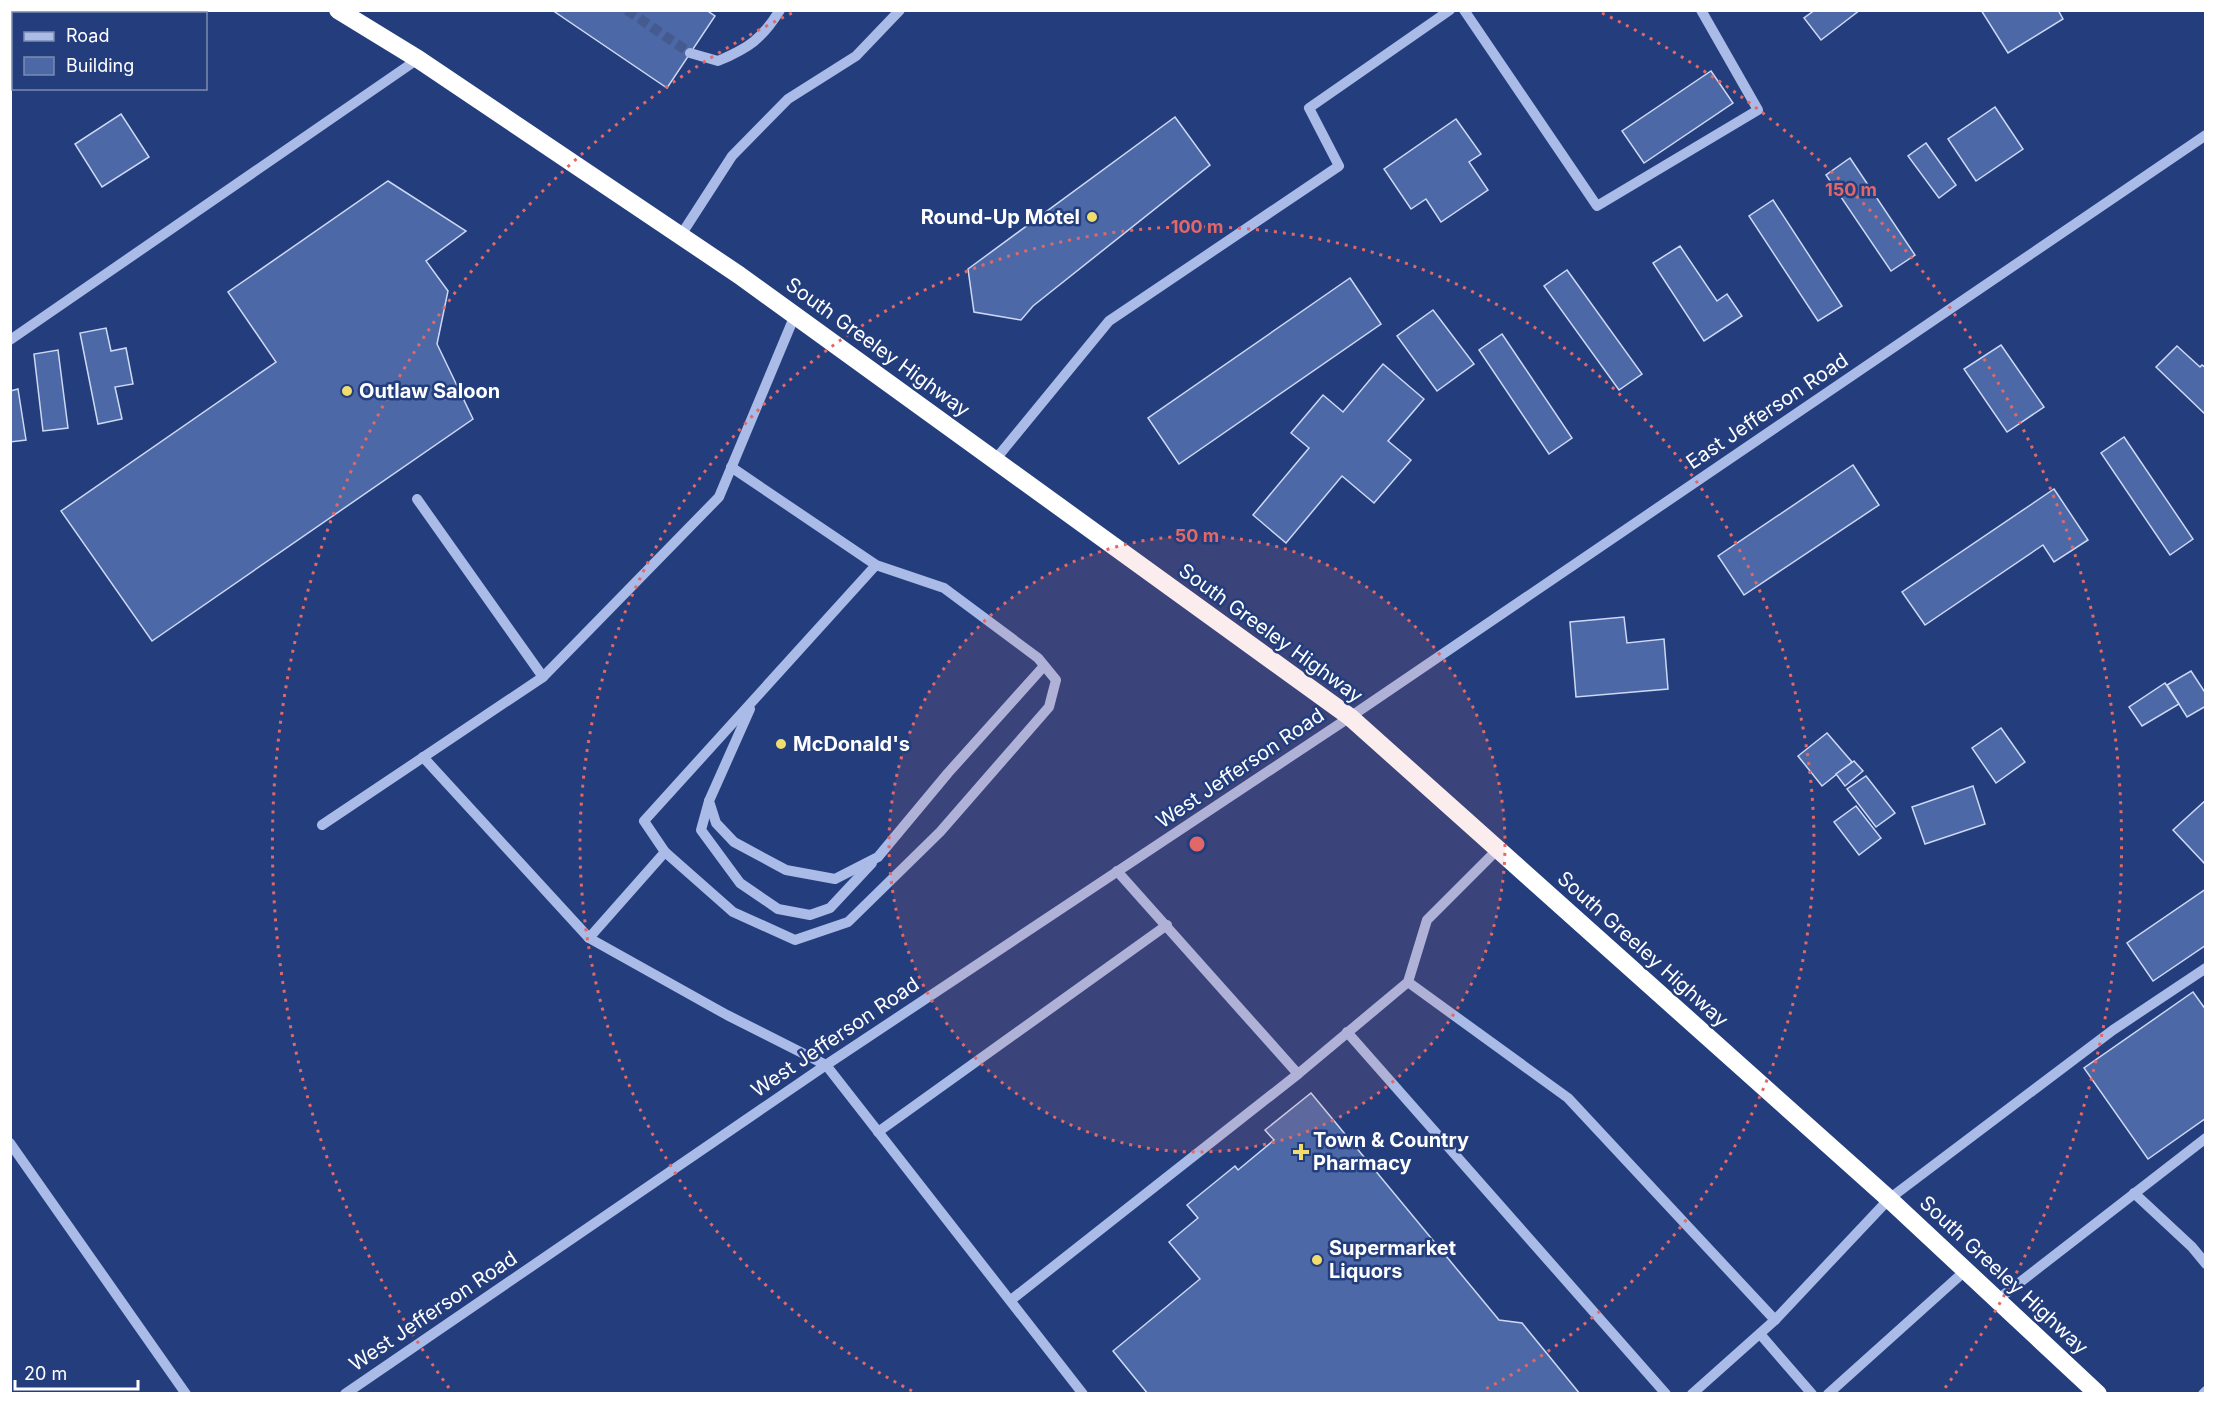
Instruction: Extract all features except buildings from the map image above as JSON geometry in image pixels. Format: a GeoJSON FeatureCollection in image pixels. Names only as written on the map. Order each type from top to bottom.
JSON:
{"type":"FeatureCollection","features":[{"type":"Feature","properties":{"kind":"highway","name":"South Greeley Highway"},"geometry":{"type":"LineString","coordinates":[[338,10],[418,59],[681,235],[1350,717],[1889,1199],[2098,1394]]}},
{"type":"Feature","properties":{"kind":"street"},"geometry":{"type":"LineString","coordinates":[[690,53],[718,61],[744,50],[767,31],[780,10]]}},
{"type":"Feature","properties":{"kind":"street"},"geometry":{"type":"LineString","coordinates":[[681,235],[732,156],[788,99],[856,56],[900,10]]}},
{"type":"Feature","properties":{"kind":"street"},"geometry":{"type":"LineString","coordinates":[[995,460],[1109,321],[1339,166],[1310,108],[1450,10]]}},
{"type":"Feature","properties":{"kind":"street"},"geometry":{"type":"LineString","coordinates":[[1464,10],[1597,206],[1758,110],[1701,10]]}},
{"type":"Feature","properties":{"kind":"street"},"geometry":{"type":"LineString","coordinates":[[10,340],[418,59]]}},
{"type":"Feature","properties":{"kind":"street","name":"East Jefferson Road"},"geometry":{"type":"LineString","coordinates":[[1350,717],[2205,135]]}},
{"type":"Feature","properties":{"kind":"street"},"geometry":{"type":"LineString","coordinates":[[322,825],[543,677],[719,497],[795,315]]}},
{"type":"Feature","properties":{"kind":"street"},"geometry":{"type":"LineString","coordinates":[[731,467],[876,565],[944,588],[1038,658],[1056,680],[1049,707],[940,832],[848,922],[795,940],[733,912],[666,852],[644,821],[876,565]]}},
{"type":"Feature","properties":{"kind":"street"},"geometry":{"type":"LineString","coordinates":[[417,499],[543,677]]}},
{"type":"Feature","properties":{"kind":"street"},"geometry":{"type":"LineString","coordinates":[[754,700],[709,801],[701,830],[740,883],[778,909],[810,915],[830,908],[878,857],[1044,666]]}},
{"type":"Feature","properties":{"kind":"street","name":"West Jefferson Road"},"geometry":{"type":"LineString","coordinates":[[345,1394],[825,1065],[1350,717]]}},
{"type":"Feature","properties":{"kind":"street"},"geometry":{"type":"LineString","coordinates":[[423,757],[589,938],[727,1015],[825,1065],[1083,1394]]}},
{"type":"Feature","properties":{"kind":"street"},"geometry":{"type":"LineString","coordinates":[[709,801],[716,823],[734,842],[786,870],[835,879],[878,857]]}},
{"type":"Feature","properties":{"kind":"street"},"geometry":{"type":"LineString","coordinates":[[1011,1300],[1298,1074],[1408,982],[1427,920],[1498,849]]}},
{"type":"Feature","properties":{"kind":"street"},"geometry":{"type":"LineString","coordinates":[[589,938],[666,852]]}},
{"type":"Feature","properties":{"kind":"street"},"geometry":{"type":"LineString","coordinates":[[1117,871],[1298,1074]]}},
{"type":"Feature","properties":{"kind":"street"},"geometry":{"type":"LineString","coordinates":[[878,1132],[1167,925]]}},
{"type":"Feature","properties":{"kind":"street"},"geometry":{"type":"LineString","coordinates":[[1692,1394],[1775,1320],[1889,1199],[2113,1030],[2205,968]]}},
{"type":"Feature","properties":{"kind":"street"},"geometry":{"type":"LineString","coordinates":[[1408,982],[1568,1098],[1775,1320]]}},
{"type":"Feature","properties":{"kind":"street"},"geometry":{"type":"LineString","coordinates":[[1347,1032],[1666,1394]]}},
{"type":"Feature","properties":{"kind":"street"},"geometry":{"type":"LineString","coordinates":[[1997,1300],[2205,1138]]}},
{"type":"Feature","properties":{"kind":"street"},"geometry":{"type":"LineString","coordinates":[[10,1143],[186,1394]]}},
{"type":"Feature","properties":{"kind":"street"},"geometry":{"type":"LineString","coordinates":[[2134,1193],[2192,1247],[2205,1264]]}},
{"type":"Feature","properties":{"kind":"street"},"geometry":{"type":"LineString","coordinates":[[1828,1394],[1966,1270]]}},
{"type":"Feature","properties":{"kind":"street"},"geometry":{"type":"LineString","coordinates":[[1760,1334],[1812,1394]]}},
{"type":"Feature","properties":{"kind":"tunnel"},"geometry":{"type":"LineString","coordinates":[[627,10],[690,53]]}},
{"type":"Feature","properties":{"kind":"place","name":"Round-Up Motel"},"geometry":{"type":"Point","coordinates":[1092,217]}},
{"type":"Feature","properties":{"kind":"place","name":"Outlaw Saloon"},"geometry":{"type":"Point","coordinates":[347,391]}},
{"type":"Feature","properties":{"kind":"place","name":"McDonald's"},"geometry":{"type":"Point","coordinates":[781,744]}},
{"type":"Feature","properties":{"kind":"place","name":"Town & Country Pharmacy"},"geometry":{"type":"Point","coordinates":[1301,1152]}},
{"type":"Feature","properties":{"kind":"place","name":"Supermarket Liquors"},"geometry":{"type":"Point","coordinates":[1317,1260]}}]}
